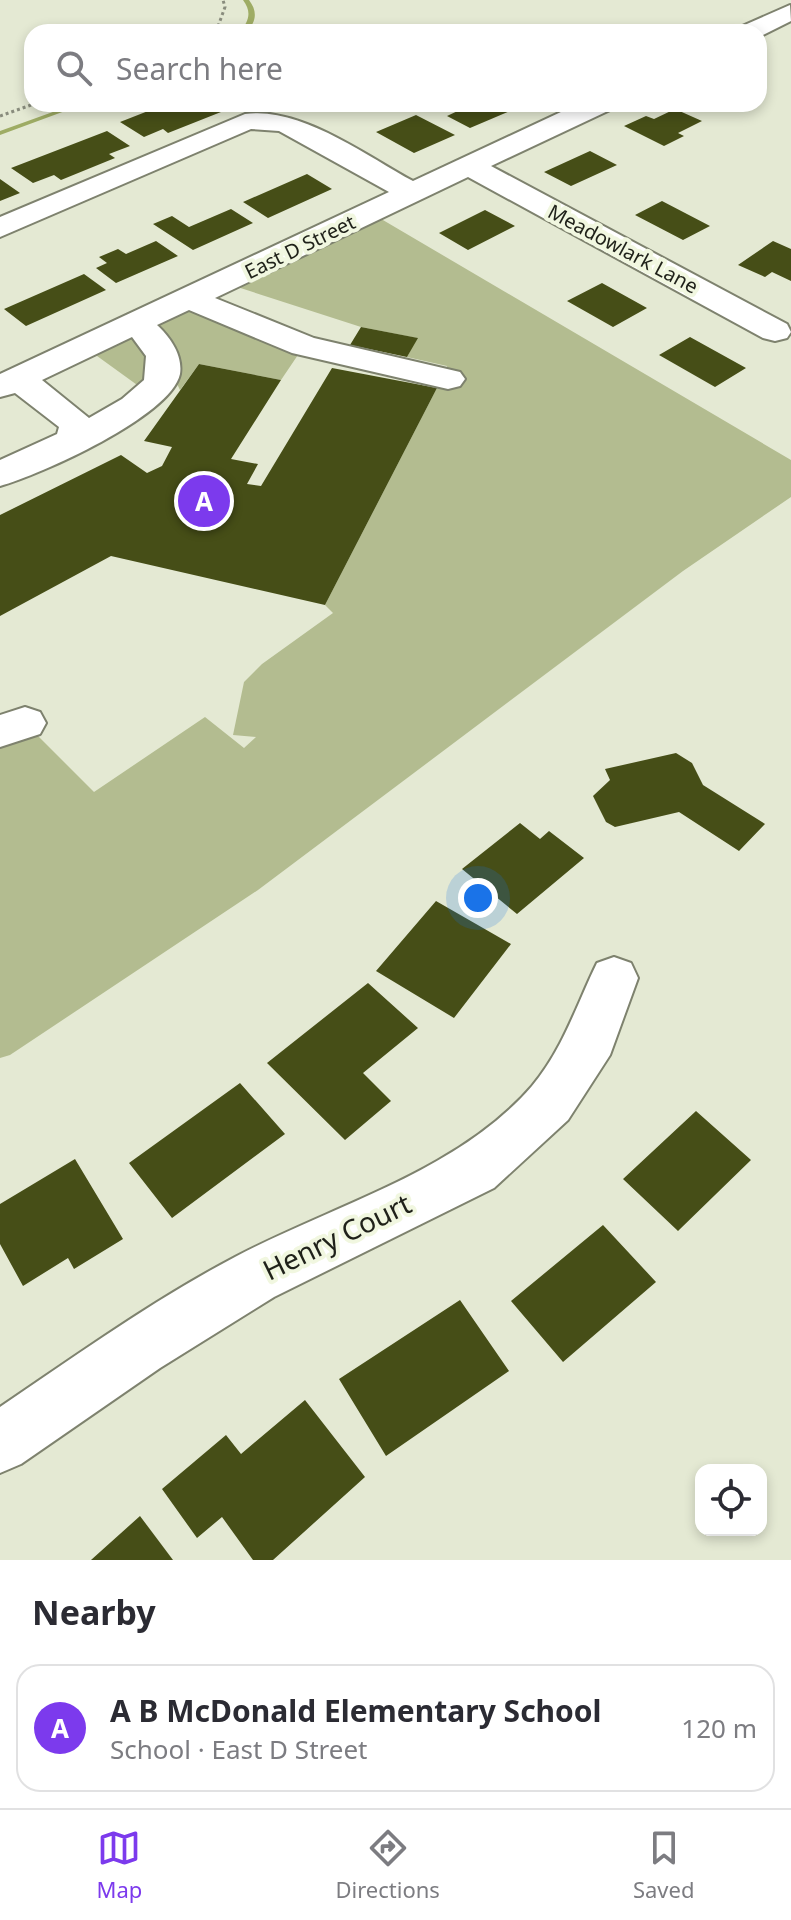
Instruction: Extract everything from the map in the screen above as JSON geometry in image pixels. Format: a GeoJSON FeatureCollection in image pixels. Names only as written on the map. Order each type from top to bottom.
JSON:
{"type":"FeatureCollection","features":[{"type":"Feature","properties":{"kind":"street"},"geometry":{"type":"LineString","coordinates":[[765,24],[790,12]]}},
{"type":"Feature","properties":{"kind":"street","name":"East D Street"},"geometry":{"type":"LineString","coordinates":[[9,383],[583,112]]}},
{"type":"Feature","properties":{"kind":"street"},"geometry":{"type":"LineString","coordinates":[[0,228],[245,122],[265,119],[289,125],[412,193]]}},
{"type":"Feature","properties":{"kind":"street","name":"Meadowlark Lane"},"geometry":{"type":"LineString","coordinates":[[470,167],[775,331]]}},
{"type":"Feature","properties":{"kind":"street"},"geometry":{"type":"LineString","coordinates":[[191,299],[304,346],[448,379]]}},
{"type":"Feature","properties":{"kind":"street"},"geometry":{"type":"LineString","coordinates":[[0,474],[72,429],[128,411],[151,395],[160,382],[163,367],[155,338],[137,325]]}},
{"type":"Feature","properties":{"kind":"street"},"geometry":{"type":"LineString","coordinates":[[9,383],[72,429]]}},
{"type":"Feature","properties":{"kind":"street","name":"Henry Court"},"geometry":{"type":"LineString","coordinates":[[0,1443],[139,1347],[254,1277],[475,1170],[550,1103],[592,1039],[614,978]]}},
{"type":"Feature","properties":{"kind":"path"},"geometry":{"type":"LineString","coordinates":[[219,24],[225,7],[223,0]]}},
{"type":"Feature","properties":{"kind":"path"},"geometry":{"type":"LineString","coordinates":[[0,116],[24,108]]}},
{"type":"Feature","properties":{"kind":"green space"},"geometry":{"type":"Polygon","coordinates":[[[371,213],[791,460],[791,497],[683,571],[258,890],[10,1055],[0,1058],[0,731],[25,723],[94,792],[205,717],[244,748],[256,737],[233,735],[244,682],[262,664],[333,613],[325,605],[437,388],[448,378],[447,366],[407,357],[417,338],[361,327],[225,283],[371,213]]]}},
{"type":"Feature","properties":{"kind":"green space"},"geometry":{"type":"Polygon","coordinates":[[[191,299],[304,346],[281,380],[199,364],[180,390],[163,355],[151,395],[86,348],[191,299]]]}},
{"type":"Feature","properties":{"kind":"building"},"geometry":{"type":"Polygon","coordinates":[[[146,112],[221,112],[168,133],[163,129],[144,137],[120,122],[146,112]]]}},
{"type":"Feature","properties":{"kind":"building"},"geometry":{"type":"Polygon","coordinates":[[[456,112],[508,112],[470,128],[447,116],[456,112]]]}},
{"type":"Feature","properties":{"kind":"building"},"geometry":{"type":"Polygon","coordinates":[[[669,112],[682,112],[702,121],[678,133],[684,136],[664,146],[624,126],[646,116],[654,119],[669,112]]]}},
{"type":"Feature","properties":{"kind":"building"},"geometry":{"type":"Polygon","coordinates":[[[416,115],[455,135],[414,153],[376,132],[416,115]]]}},
{"type":"Feature","properties":{"kind":"building"},"geometry":{"type":"Polygon","coordinates":[[[107,131],[130,146],[109,154],[115,158],[61,180],[54,175],[33,183],[11,168],[107,131]]]}},
{"type":"Feature","properties":{"kind":"building"},"geometry":{"type":"Polygon","coordinates":[[[590,151],[617,165],[571,186],[544,172],[590,151]]]}},
{"type":"Feature","properties":{"kind":"building"},"geometry":{"type":"Polygon","coordinates":[[[307,174],[332,189],[268,218],[243,202],[307,174]]]}},
{"type":"Feature","properties":{"kind":"building"},"geometry":{"type":"Polygon","coordinates":[[[0,179],[20,193],[0,201],[0,179]]]}},
{"type":"Feature","properties":{"kind":"building"},"geometry":{"type":"Polygon","coordinates":[[[662,201],[710,226],[683,240],[635,215],[662,201]]]}},
{"type":"Feature","properties":{"kind":"building"},"geometry":{"type":"Polygon","coordinates":[[[231,209],[253,223],[193,250],[153,224],[172,216],[189,227],[231,209]]]}},
{"type":"Feature","properties":{"kind":"building"},"geometry":{"type":"Polygon","coordinates":[[[485,210],[515,226],[468,250],[439,233],[485,210]]]}},
{"type":"Feature","properties":{"kind":"building"},"geometry":{"type":"Polygon","coordinates":[[[156,241],[178,256],[116,283],[96,268],[107,263],[99,257],[118,249],[126,254],[156,241]]]}},
{"type":"Feature","properties":{"kind":"building"},"geometry":{"type":"Polygon","coordinates":[[[773,241],[791,249],[791,281],[772,272],[765,277],[738,265],[773,241]]]}},
{"type":"Feature","properties":{"kind":"building"},"geometry":{"type":"Polygon","coordinates":[[[84,274],[106,290],[26,326],[4,309],[84,274]]]}},
{"type":"Feature","properties":{"kind":"building"},"geometry":{"type":"Polygon","coordinates":[[[602,283],[647,308],[613,327],[567,301],[602,283]]]}},
{"type":"Feature","properties":{"kind":"building"},"geometry":{"type":"Polygon","coordinates":[[[361,327],[418,338],[407,357],[350,345],[361,327]]]}},
{"type":"Feature","properties":{"kind":"building"},"geometry":{"type":"Polygon","coordinates":[[[690,337],[746,368],[715,387],[659,355],[690,337]]]}},
{"type":"Feature","properties":{"kind":"building"},"geometry":{"type":"Polygon","coordinates":[[[199,364],[281,380],[231,459],[258,464],[247,484],[261,486],[332,368],[437,388],[325,605],[111,556],[0,616],[0,515],[121,455],[147,473],[162,466],[172,447],[144,441],[199,364]]]}},
{"type":"Feature","properties":{"kind":"building"},"geometry":{"type":"Polygon","coordinates":[[[676,753],[692,763],[703,785],[765,824],[739,851],[679,812],[615,827],[606,822],[593,796],[610,780],[605,769],[676,753]]]}},
{"type":"Feature","properties":{"kind":"building"},"geometry":{"type":"Polygon","coordinates":[[[520,823],[540,839],[549,831],[584,858],[517,914],[462,869],[520,823]]]}},
{"type":"Feature","properties":{"kind":"building"},"geometry":{"type":"Polygon","coordinates":[[[436,901],[511,944],[454,1018],[376,971],[436,901]]]}},
{"type":"Feature","properties":{"kind":"building"},"geometry":{"type":"Polygon","coordinates":[[[368,983],[418,1028],[363,1073],[391,1101],[345,1140],[267,1063],[368,983]]]}},
{"type":"Feature","properties":{"kind":"building"},"geometry":{"type":"Polygon","coordinates":[[[240,1083],[285,1134],[172,1218],[129,1163],[240,1083]]]}},
{"type":"Feature","properties":{"kind":"building"},"geometry":{"type":"Polygon","coordinates":[[[696,1111],[751,1160],[678,1231],[623,1179],[696,1111]]]}},
{"type":"Feature","properties":{"kind":"building"},"geometry":{"type":"Polygon","coordinates":[[[75,1159],[123,1239],[74,1269],[68,1258],[23,1286],[0,1244],[0,1204],[75,1159]]]}},
{"type":"Feature","properties":{"kind":"building"},"geometry":{"type":"Polygon","coordinates":[[[603,1225],[656,1282],[563,1362],[511,1301],[603,1225]]]}},
{"type":"Feature","properties":{"kind":"building"},"geometry":{"type":"Polygon","coordinates":[[[460,1300],[509,1371],[386,1456],[339,1379],[460,1300]]]}},
{"type":"Feature","properties":{"kind":"building"},"geometry":{"type":"Polygon","coordinates":[[[305,1400],[365,1477],[273,1560],[253,1560],[222,1517],[197,1538],[162,1489],[226,1435],[241,1454],[305,1400]]]}},
{"type":"Feature","properties":{"kind":"building"},"geometry":{"type":"Polygon","coordinates":[[[140,1516],[173,1560],[91,1560],[140,1516]]]}},
{"type":"Feature","properties":{"kind":"waterway"},"geometry":{"type":"LineString","coordinates":[[246,0],[251,8],[250,24]]}},
{"type":"Feature","properties":{"kind":"waterway"},"geometry":{"type":"LineString","coordinates":[[0,133],[59,112]]}},
{"type":"Feature","properties":{"kind":"place","name":"A B McDonald Elementary School"},"geometry":{"type":"Point","coordinates":[204,501]}}]}
